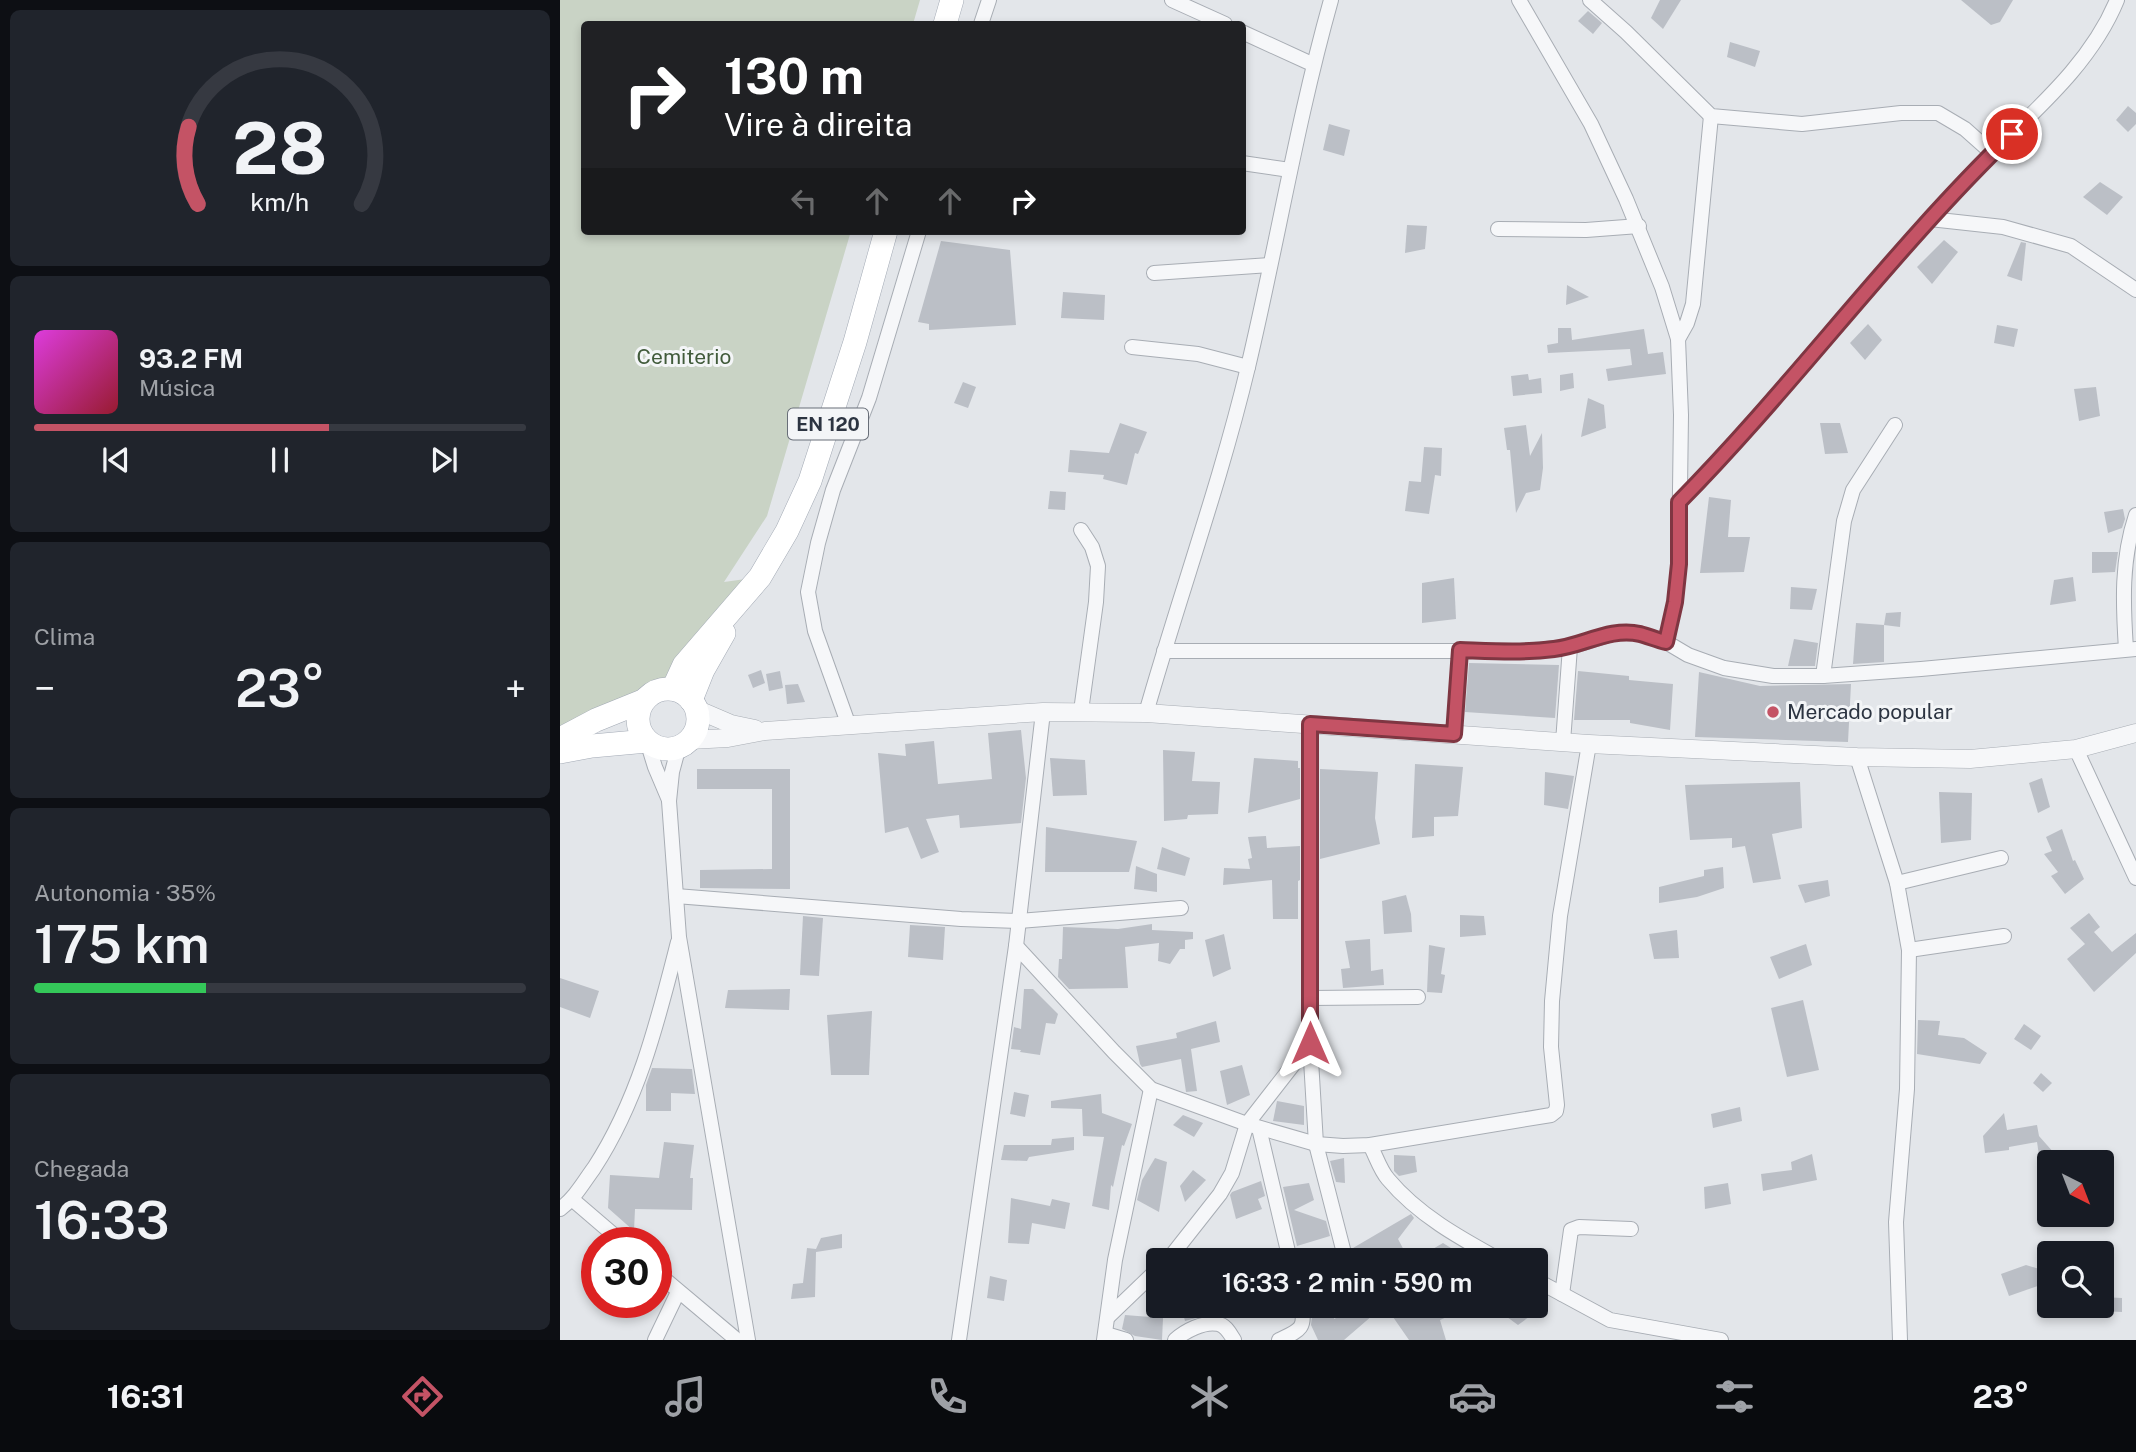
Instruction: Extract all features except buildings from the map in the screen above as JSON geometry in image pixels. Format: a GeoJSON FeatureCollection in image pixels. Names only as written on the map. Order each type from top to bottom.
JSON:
{"type":"FeatureCollection","features":[{"type":"Feature","properties":{"kind":"main road"},"geometry":{"type":"LineString","coordinates":[[947,21],[953,0]]}},
{"type":"Feature","properties":{"kind":"main road","name":"EN 120"},"geometry":{"type":"LineString","coordinates":[[684,743],[697,726],[687,699],[684,664],[760,577],[810,481],[855,342],[885,235]]}},
{"type":"Feature","properties":{"kind":"main road"},"geometry":{"type":"LineString","coordinates":[[560,739],[596,720],[643,701],[662,689],[687,699]]}},
{"type":"Feature","properties":{"kind":"main road"},"geometry":{"type":"LineString","coordinates":[[643,701],[638,722],[647,741],[668,749],[684,743]]}},
{"type":"Feature","properties":{"kind":"main road"},"geometry":{"type":"LineString","coordinates":[[560,752],[647,741]]}},
{"type":"Feature","properties":{"kind":"street"},"geometry":{"type":"LineString","coordinates":[[982,21],[989,0]]}},
{"type":"Feature","properties":{"kind":"street"},"geometry":{"type":"LineString","coordinates":[[1172,0],[1218,21]]}},
{"type":"Feature","properties":{"kind":"street"},"geometry":{"type":"LineString","coordinates":[[1519,0],[1591,124],[1639,226],[1678,339],[1681,415],[1679,564],[1675,602],[1666,642]]}},
{"type":"Feature","properties":{"kind":"street"},"geometry":{"type":"LineString","coordinates":[[1590,0],[1711,116],[1802,124],[1900,113],[1938,113],[1965,129],[1992,153]]}},
{"type":"Feature","properties":{"kind":"street"},"geometry":{"type":"LineString","coordinates":[[1679,502],[1739,440],[1930,219],[1992,153],[2048,100],[2093,45],[2117,0]]}},
{"type":"Feature","properties":{"kind":"street"},"geometry":{"type":"LineString","coordinates":[[1146,713],[1205,523],[1248,367],[1312,64],[1334,2]]}},
{"type":"Feature","properties":{"kind":"street"},"geometry":{"type":"LineString","coordinates":[[1246,34],[1312,64]]}},
{"type":"Feature","properties":{"kind":"street"},"geometry":{"type":"LineString","coordinates":[[1678,339],[1693,304],[1711,116]]}},
{"type":"Feature","properties":{"kind":"street"},"geometry":{"type":"LineString","coordinates":[[1246,164],[1290,170]]}},
{"type":"Feature","properties":{"kind":"street"},"geometry":{"type":"LineString","coordinates":[[1930,219],[2003,227],[2071,246],[2136,290]]}},
{"type":"Feature","properties":{"kind":"street"},"geometry":{"type":"LineString","coordinates":[[1499,229],[1586,230],[1639,226]]}},
{"type":"Feature","properties":{"kind":"street"},"geometry":{"type":"LineString","coordinates":[[849,726],[815,631],[808,593],[833,490],[869,398],[918,235]]}},
{"type":"Feature","properties":{"kind":"street"},"geometry":{"type":"LineString","coordinates":[[1154,272],[1270,265]]}},
{"type":"Feature","properties":{"kind":"street"},"geometry":{"type":"LineString","coordinates":[[1132,347],[1198,354],[1248,367]]}},
{"type":"Feature","properties":{"kind":"street"},"geometry":{"type":"LineString","coordinates":[[1823,676],[1844,521],[1853,490],[1895,425]]}},
{"type":"Feature","properties":{"kind":"street"},"geometry":{"type":"LineString","coordinates":[[1164,651],[1520,652],[1570,647],[1615,633],[1638,633],[1666,642],[1688,655],[1724,668],[1773,676],[1823,676],[1989,664],[2131,649],[2123,605],[2125,558],[2136,515]]}},
{"type":"Feature","properties":{"kind":"street"},"geometry":{"type":"LineString","coordinates":[[1081,530],[1092,547],[1098,566],[1096,602],[1081,711]]}},
{"type":"Feature","properties":{"kind":"street"},"geometry":{"type":"LineString","coordinates":[[1563,742],[1570,647]]}},
{"type":"Feature","properties":{"kind":"street"},"geometry":{"type":"LineString","coordinates":[[1454,734],[1460,650]]}},
{"type":"Feature","properties":{"kind":"street"},"geometry":{"type":"LineString","coordinates":[[687,699],[731,724],[765,731]]}},
{"type":"Feature","properties":{"kind":"street"},"geometry":{"type":"LineString","coordinates":[[748,1340],[679,937],[669,801],[672,772],[684,743],[765,731],[1081,711],[1146,713],[1589,744],[1857,757],[1970,759],[2076,749],[2136,733]]}},
{"type":"Feature","properties":{"kind":"street"},"geometry":{"type":"LineString","coordinates":[[960,1340],[1016,946],[1043,712]]}},
{"type":"Feature","properties":{"kind":"street"},"geometry":{"type":"LineString","coordinates":[[1310,724],[1310,1043],[1316,1144],[1343,1248]]}},
{"type":"Feature","properties":{"kind":"street"},"geometry":{"type":"LineString","coordinates":[[647,741],[669,801]]}},
{"type":"Feature","properties":{"kind":"street"},"geometry":{"type":"LineString","coordinates":[[1016,946],[1152,1089],[1253,1126],[1316,1144],[1343,1146],[1370,1145],[1543,1117],[1556,1111],[1551,1046],[1552,1002],[1560,916],[1589,744]]}},
{"type":"Feature","properties":{"kind":"street"},"geometry":{"type":"LineString","coordinates":[[2076,749],[2136,878]]}},
{"type":"Feature","properties":{"kind":"street"},"geometry":{"type":"LineString","coordinates":[[1857,757],[1897,883],[1909,950],[1907,1088],[1896,1222],[1900,1340]]}},
{"type":"Feature","properties":{"kind":"street"},"geometry":{"type":"LineString","coordinates":[[1897,883],[2001,858]]}},
{"type":"Feature","properties":{"kind":"street"},"geometry":{"type":"LineString","coordinates":[[676,896],[961,919],[1019,921],[1181,908]]}},
{"type":"Feature","properties":{"kind":"street"},"geometry":{"type":"LineString","coordinates":[[1909,950],[2004,936]]}},
{"type":"Feature","properties":{"kind":"street"},"geometry":{"type":"LineString","coordinates":[[560,1209],[573,1200],[607,1147],[636,1089],[657,1026],[679,937]]}},
{"type":"Feature","properties":{"kind":"street"},"geometry":{"type":"LineString","coordinates":[[1310,998],[1418,998]]}},
{"type":"Feature","properties":{"kind":"street"},"geometry":{"type":"LineString","coordinates":[[1177,1248],[1220,1194],[1253,1126],[1310,1043]]}},
{"type":"Feature","properties":{"kind":"street"},"geometry":{"type":"LineString","coordinates":[[1126,1340],[1105,1337],[1115,1260],[1152,1089]]}},
{"type":"Feature","properties":{"kind":"street"},"geometry":{"type":"LineString","coordinates":[[1253,1126],[1287,1248]]}},
{"type":"Feature","properties":{"kind":"street"},"geometry":{"type":"LineString","coordinates":[[1370,1145],[1386,1177],[1418,1209],[1479,1248]]}},
{"type":"Feature","properties":{"kind":"street"},"geometry":{"type":"LineString","coordinates":[[573,1200],[604,1227]]}},
{"type":"Feature","properties":{"kind":"street"},"geometry":{"type":"LineString","coordinates":[[1562,1294],[1571,1230],[1579,1227],[1631,1229]]}},
{"type":"Feature","properties":{"kind":"street"},"geometry":{"type":"LineString","coordinates":[[1109,1316],[1146,1281]]}},
{"type":"Feature","properties":{"kind":"street"},"geometry":{"type":"LineString","coordinates":[[1548,1286],[1610,1320],[1721,1340]]}},
{"type":"Feature","properties":{"kind":"street"},"geometry":{"type":"LineString","coordinates":[[672,1287],[737,1340]]}},
{"type":"Feature","properties":{"kind":"street"},"geometry":{"type":"LineString","coordinates":[[655,1340],[678,1292]]}},
{"type":"Feature","properties":{"kind":"street"},"geometry":{"type":"LineString","coordinates":[[1279,1340],[1296,1332],[1305,1318]]}},
{"type":"Feature","properties":{"kind":"street"},"geometry":{"type":"LineString","coordinates":[[1175,1340],[1194,1328],[1217,1324],[1226,1328],[1234,1340]]}},
{"type":"Feature","properties":{"kind":"green space","name":"Cemiterio"},"geometry":{"type":"Polygon","coordinates":[[[560,0],[920,0],[914,21],[581,21],[581,235],[850,235],[767,516],[724,582],[760,577],[673,689],[650,695],[643,701],[560,739],[560,0]]]}},
{"type":"Feature","properties":{"kind":"place","name":"Mercado popular"},"geometry":{"type":"Point","coordinates":[1773,712]}},
{"type":"Feature","properties":{"kind":"route"},"geometry":{"type":"LineString","coordinates":[[1310,1043],[1310,724],[1454,734],[1460,650],[1552,650],[1615,633],[1638,633],[1666,642],[1675,602],[1679,564],[1679,502],[1739,440],[1930,219],[2012,134]]}}]}
